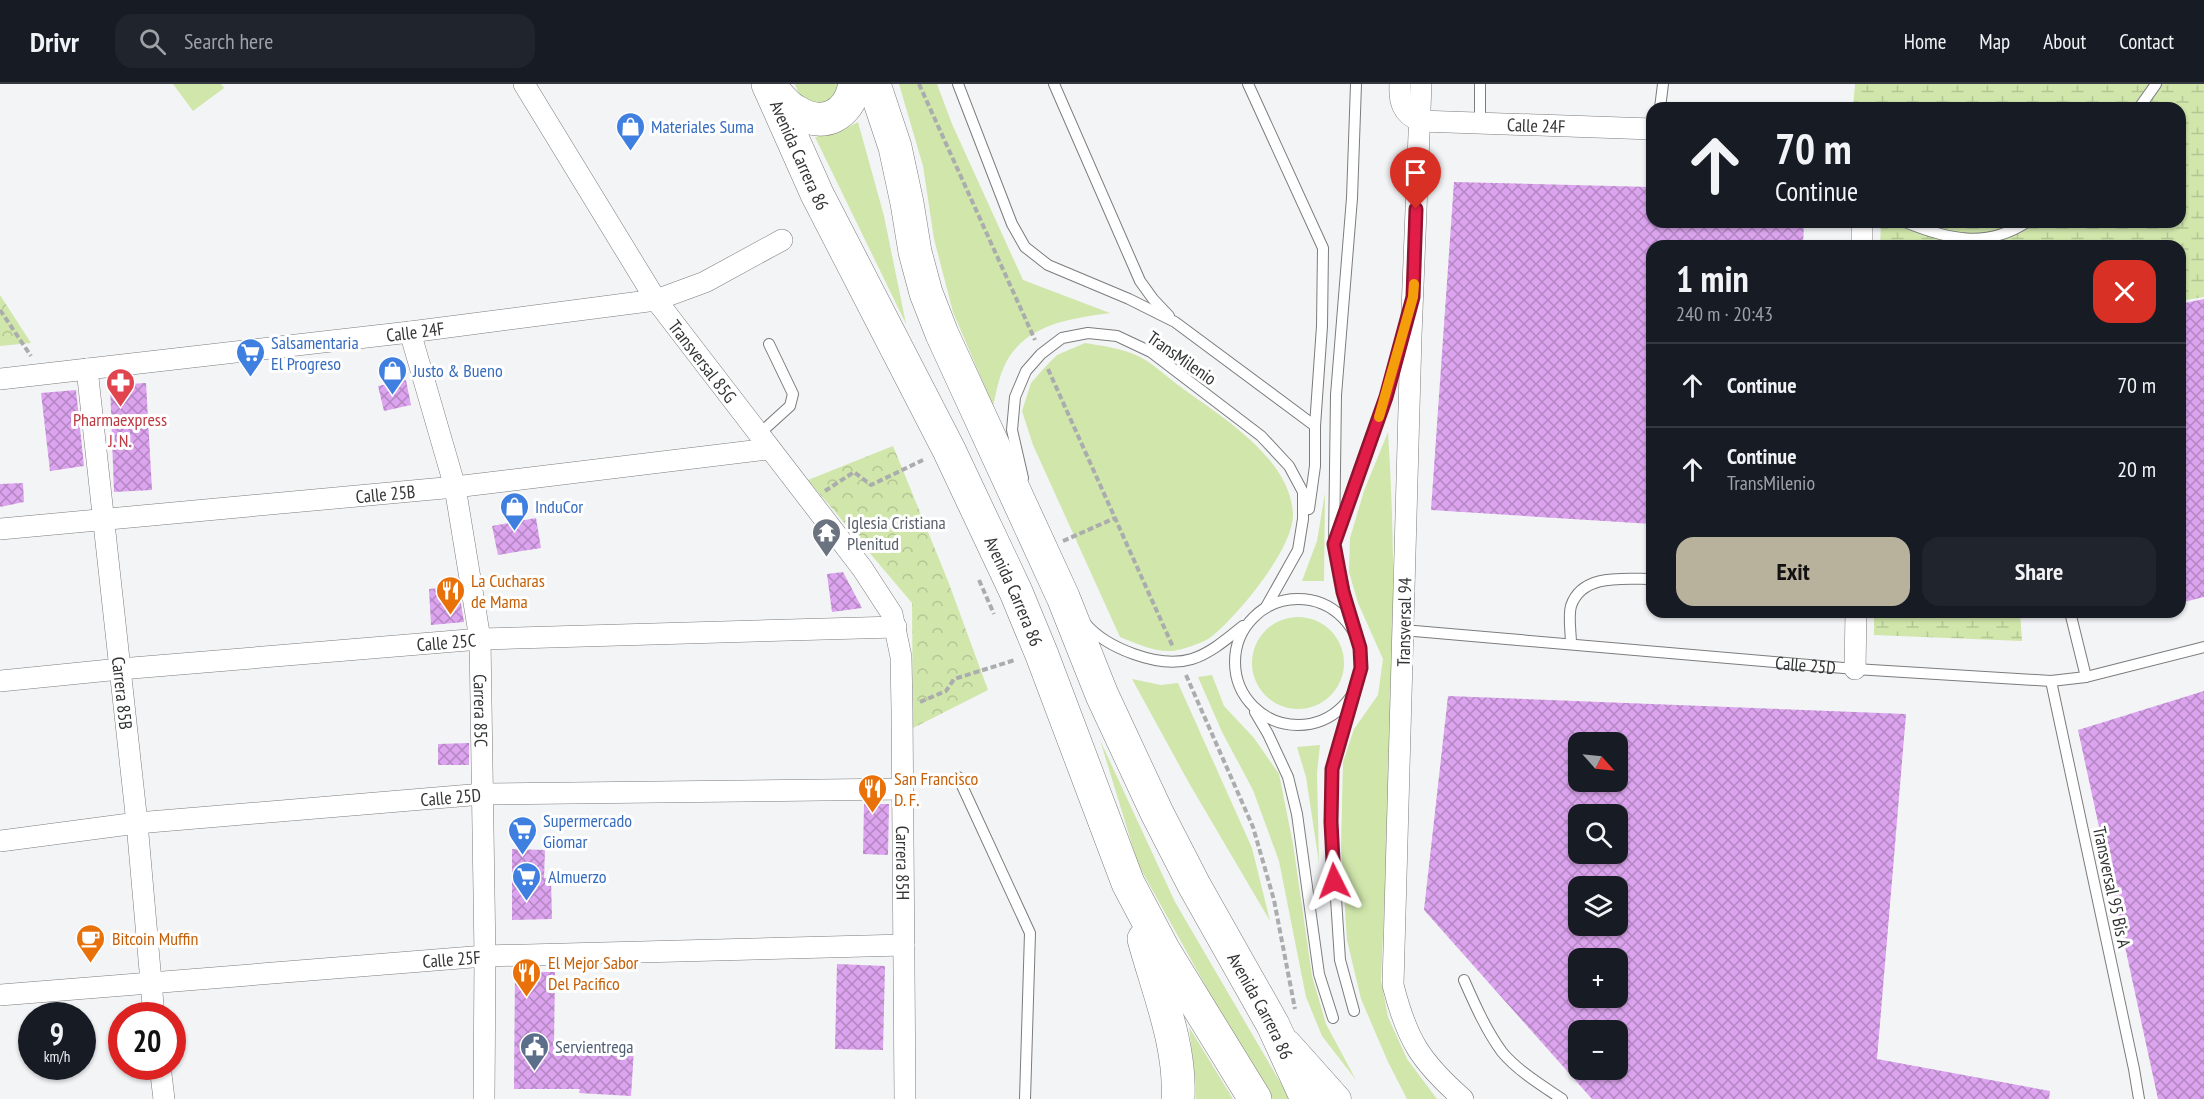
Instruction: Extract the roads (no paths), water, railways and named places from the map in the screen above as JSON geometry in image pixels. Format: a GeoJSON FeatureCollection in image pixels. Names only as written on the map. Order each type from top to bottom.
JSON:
{"type":"FeatureCollection","features":[{"type":"Feature","properties":{"kind":"main road"},"geometry":{"type":"LineString","coordinates":[[768,85],[793,111],[811,119],[822,119],[833,117],[843,111],[850,100],[855,84]]}},
{"type":"Feature","properties":{"kind":"main road","name":"Avenida Carrera 86"},"geometry":{"type":"LineString","coordinates":[[874,84],[895,147],[915,252],[926,293],[968,393],[1063,597],[1102,695],[1157,813],[1194,885],[1284,1018],[1307,1099]]}},
{"type":"Feature","properties":{"kind":"main road","name":"Avenida Carrera 86"},"geometry":{"type":"LineString","coordinates":[[768,85],[817,195],[944,440],[1016,592],[1128,883],[1164,951],[1255,1099]]}},
{"type":"Feature","properties":{"kind":"main road"},"geometry":{"type":"LineString","coordinates":[[1128,883],[1174,1047],[1178,1099]]}},
{"type":"Feature","properties":{"kind":"street","name":"Transversal 85G"},"geometry":{"type":"LineString","coordinates":[[524,84],[656,300],[886,603],[896,627]]}},
{"type":"Feature","properties":{"kind":"street"},"geometry":{"type":"LineString","coordinates":[[1400,84],[1402,108],[1407,114],[1420,121]]}},
{"type":"Feature","properties":{"kind":"street","name":"Transversal 94"},"geometry":{"type":"LineString","coordinates":[[1421,84],[1393,985],[1401,1017],[1411,1041],[1437,1075],[1463,1099]]}},
{"type":"Feature","properties":{"kind":"street","name":"Calle 24F"},"geometry":{"type":"LineString","coordinates":[[1420,121],[1646,129]]}},
{"type":"Feature","properties":{"kind":"street","name":"Calle 24F"},"geometry":{"type":"LineString","coordinates":[[0,379],[410,332],[656,300],[705,282],[782,240]]}},
{"type":"Feature","properties":{"kind":"street","name":"Carrera 85C"},"geometry":{"type":"LineString","coordinates":[[410,332],[455,487],[480,639],[485,956],[484,1099]]}},
{"type":"Feature","properties":{"kind":"street","name":"Carrera 85B"},"geometry":{"type":"LineString","coordinates":[[87,369],[137,823],[152,1002]]}},
{"type":"Feature","properties":{"kind":"street","name":"Calle 25B"},"geometry":{"type":"LineString","coordinates":[[0,529],[455,487],[763,442]]}},
{"type":"Feature","properties":{"kind":"street"},"geometry":{"type":"LineString","coordinates":[[1855,669],[1856,618]]}},
{"type":"Feature","properties":{"kind":"street","name":"Calle 25C"},"geometry":{"type":"LineString","coordinates":[[0,681],[480,639],[896,627]]}},
{"type":"Feature","properties":{"kind":"street","name":"Carrera 85H"},"geometry":{"type":"LineString","coordinates":[[896,627],[901,657],[902,709],[905,1099]]}},
{"type":"Feature","properties":{"kind":"street","name":"Calle 25D"},"geometry":{"type":"LineString","coordinates":[[0,841],[137,823],[483,794],[903,789]]}},
{"type":"Feature","properties":{"kind":"street","name":"Calle 25F"},"geometry":{"type":"LineString","coordinates":[[0,995],[485,956],[904,945]]}},
{"type":"Feature","properties":{"kind":"street"},"geometry":{"type":"LineString","coordinates":[[1284,1018],[1338,1099]]}},
{"type":"Feature","properties":{"kind":"street"},"geometry":{"type":"LineString","coordinates":[[162,1080],[164,1099]]}},
{"type":"Feature","properties":{"kind":"lane","name":"TransMilenio"},"geometry":{"type":"LineString","coordinates":[[958,84],[1012,224],[1025,248],[1047,265],[1129,299],[1175,322]]}},
{"type":"Feature","properties":{"kind":"lane","name":"TransMilenio"},"geometry":{"type":"LineString","coordinates":[[1054,84],[1140,281],[1153,299],[1175,322],[1315,426]]}},
{"type":"Feature","properties":{"kind":"lane","name":"TransMilenio"},"geometry":{"type":"LineString","coordinates":[[1248,84],[1323,248],[1322,326],[1315,426],[1315,466],[1307,522],[1298,550],[1266,607]]}},
{"type":"Feature","properties":{"kind":"lane","name":"TransMilenio"},"geometry":{"type":"LineString","coordinates":[[1255,100],[1256,84]]}},
{"type":"Feature","properties":{"kind":"lane"},"geometry":{"type":"LineString","coordinates":[[1354,1011],[1340,960],[1331,822],[1332,769],[1361,668],[1360,648],[1353,630],[1334,544],[1336,395],[1352,198],[1356,84]]}},
{"type":"Feature","properties":{"kind":"lane"},"geometry":{"type":"LineString","coordinates":[[1480,84],[1480,124]]}},
{"type":"Feature","properties":{"kind":"lane"},"geometry":{"type":"LineString","coordinates":[[1661,102],[1664,84]]}},
{"type":"Feature","properties":{"kind":"lane"},"geometry":{"type":"LineString","coordinates":[[2143,102],[2156,84]]}},
{"type":"Feature","properties":{"kind":"lane"},"geometry":{"type":"LineString","coordinates":[[1925,228],[1961,239],[1989,239],[2014,228]]}},
{"type":"Feature","properties":{"kind":"lane"},"geometry":{"type":"LineString","coordinates":[[1334,544],[1386,397],[1413,297]]}},
{"type":"Feature","properties":{"kind":"lane","name":"TransMilenio"},"geometry":{"type":"LineString","coordinates":[[1039,547],[1012,430],[1015,397],[1026,371],[1041,354],[1062,338],[1088,333],[1117,336],[1151,352],[1261,436],[1289,466],[1304,492],[1298,550]]}},
{"type":"Feature","properties":{"kind":"lane"},"geometry":{"type":"LineString","coordinates":[[763,442],[790,406],[793,394],[769,344]]}},
{"type":"Feature","properties":{"kind":"lane"},"geometry":{"type":"LineString","coordinates":[[1571,644],[1571,607],[1582,588],[1606,579],[1646,579]]}},
{"type":"Feature","properties":{"kind":"lane"},"geometry":{"type":"LineString","coordinates":[[1063,597],[1089,627],[1116,646],[1152,661],[1192,659],[1220,644],[1266,607],[1284,600],[1304,599],[1323,603],[1340,614],[1353,630]]}},
{"type":"Feature","properties":{"kind":"lane"},"geometry":{"type":"LineString","coordinates":[[2071,618],[2086,677]]}},
{"type":"Feature","properties":{"kind":"lane"},"geometry":{"type":"LineString","coordinates":[[1250,620],[1239,639],[1235,660],[1238,682],[1268,734],[1288,777],[1297,814],[1319,974],[1333,1018]]}},
{"type":"Feature","properties":{"kind":"lane","name":"Calle 25D"},"geometry":{"type":"LineString","coordinates":[[1403,630],[1855,669],[2051,681],[2086,677],[2204,647]]}},
{"type":"Feature","properties":{"kind":"lane","name":"Transversal 95 Bis A"},"geometry":{"type":"LineString","coordinates":[[2051,681],[2139,1099]]}},
{"type":"Feature","properties":{"kind":"lane"},"geometry":{"type":"LineString","coordinates":[[1248,701],[1264,716],[1284,724],[1306,725],[1326,718],[1344,705],[1356,687]]}},
{"type":"Feature","properties":{"kind":"lane"},"geometry":{"type":"LineString","coordinates":[[958,777],[1030,933],[1025,1099]]}},
{"type":"Feature","properties":{"kind":"lane"},"geometry":{"type":"LineString","coordinates":[[1464,981],[1483,1022],[1503,1053],[1524,1073],[1562,1099]]}},
{"type":"Feature","properties":{"kind":"place","name":"Materiales Suma"},"geometry":{"type":"Point","coordinates":[630,152]}},
{"type":"Feature","properties":{"kind":"place","name":"Salsamentaria El Progreso"},"geometry":{"type":"Point","coordinates":[250,378]}},
{"type":"Feature","properties":{"kind":"place","name":"Justo & Bueno"},"geometry":{"type":"Point","coordinates":[392,396]}},
{"type":"Feature","properties":{"kind":"place","name":"Pharmaexpress J. N."},"geometry":{"type":"Point","coordinates":[120,408]}},
{"type":"Feature","properties":{"kind":"place","name":"InduCor"},"geometry":{"type":"Point","coordinates":[514,532]}},
{"type":"Feature","properties":{"kind":"place","name":"Iglesia Cristiana Plenitud"},"geometry":{"type":"Point","coordinates":[826,558]}},
{"type":"Feature","properties":{"kind":"place","name":"La Cucharas de Mama"},"geometry":{"type":"Point","coordinates":[450,616]}},
{"type":"Feature","properties":{"kind":"place","name":"San Francisco D. F."},"geometry":{"type":"Point","coordinates":[873,814]}},
{"type":"Feature","properties":{"kind":"place","name":"Supermercado Giomar"},"geometry":{"type":"Point","coordinates":[522,856]}},
{"type":"Feature","properties":{"kind":"place","name":"Almuerzo"},"geometry":{"type":"Point","coordinates":[527,902]}},
{"type":"Feature","properties":{"kind":"place","name":"Bitcoin Muffin"},"geometry":{"type":"Point","coordinates":[91,964]}},
{"type":"Feature","properties":{"kind":"place","name":"El Mejor Sabor Del Pacifico"},"geometry":{"type":"Point","coordinates":[527,998]}},
{"type":"Feature","properties":{"kind":"place","name":"Servientrega"},"geometry":{"type":"Point","coordinates":[534,1072]}}]}
